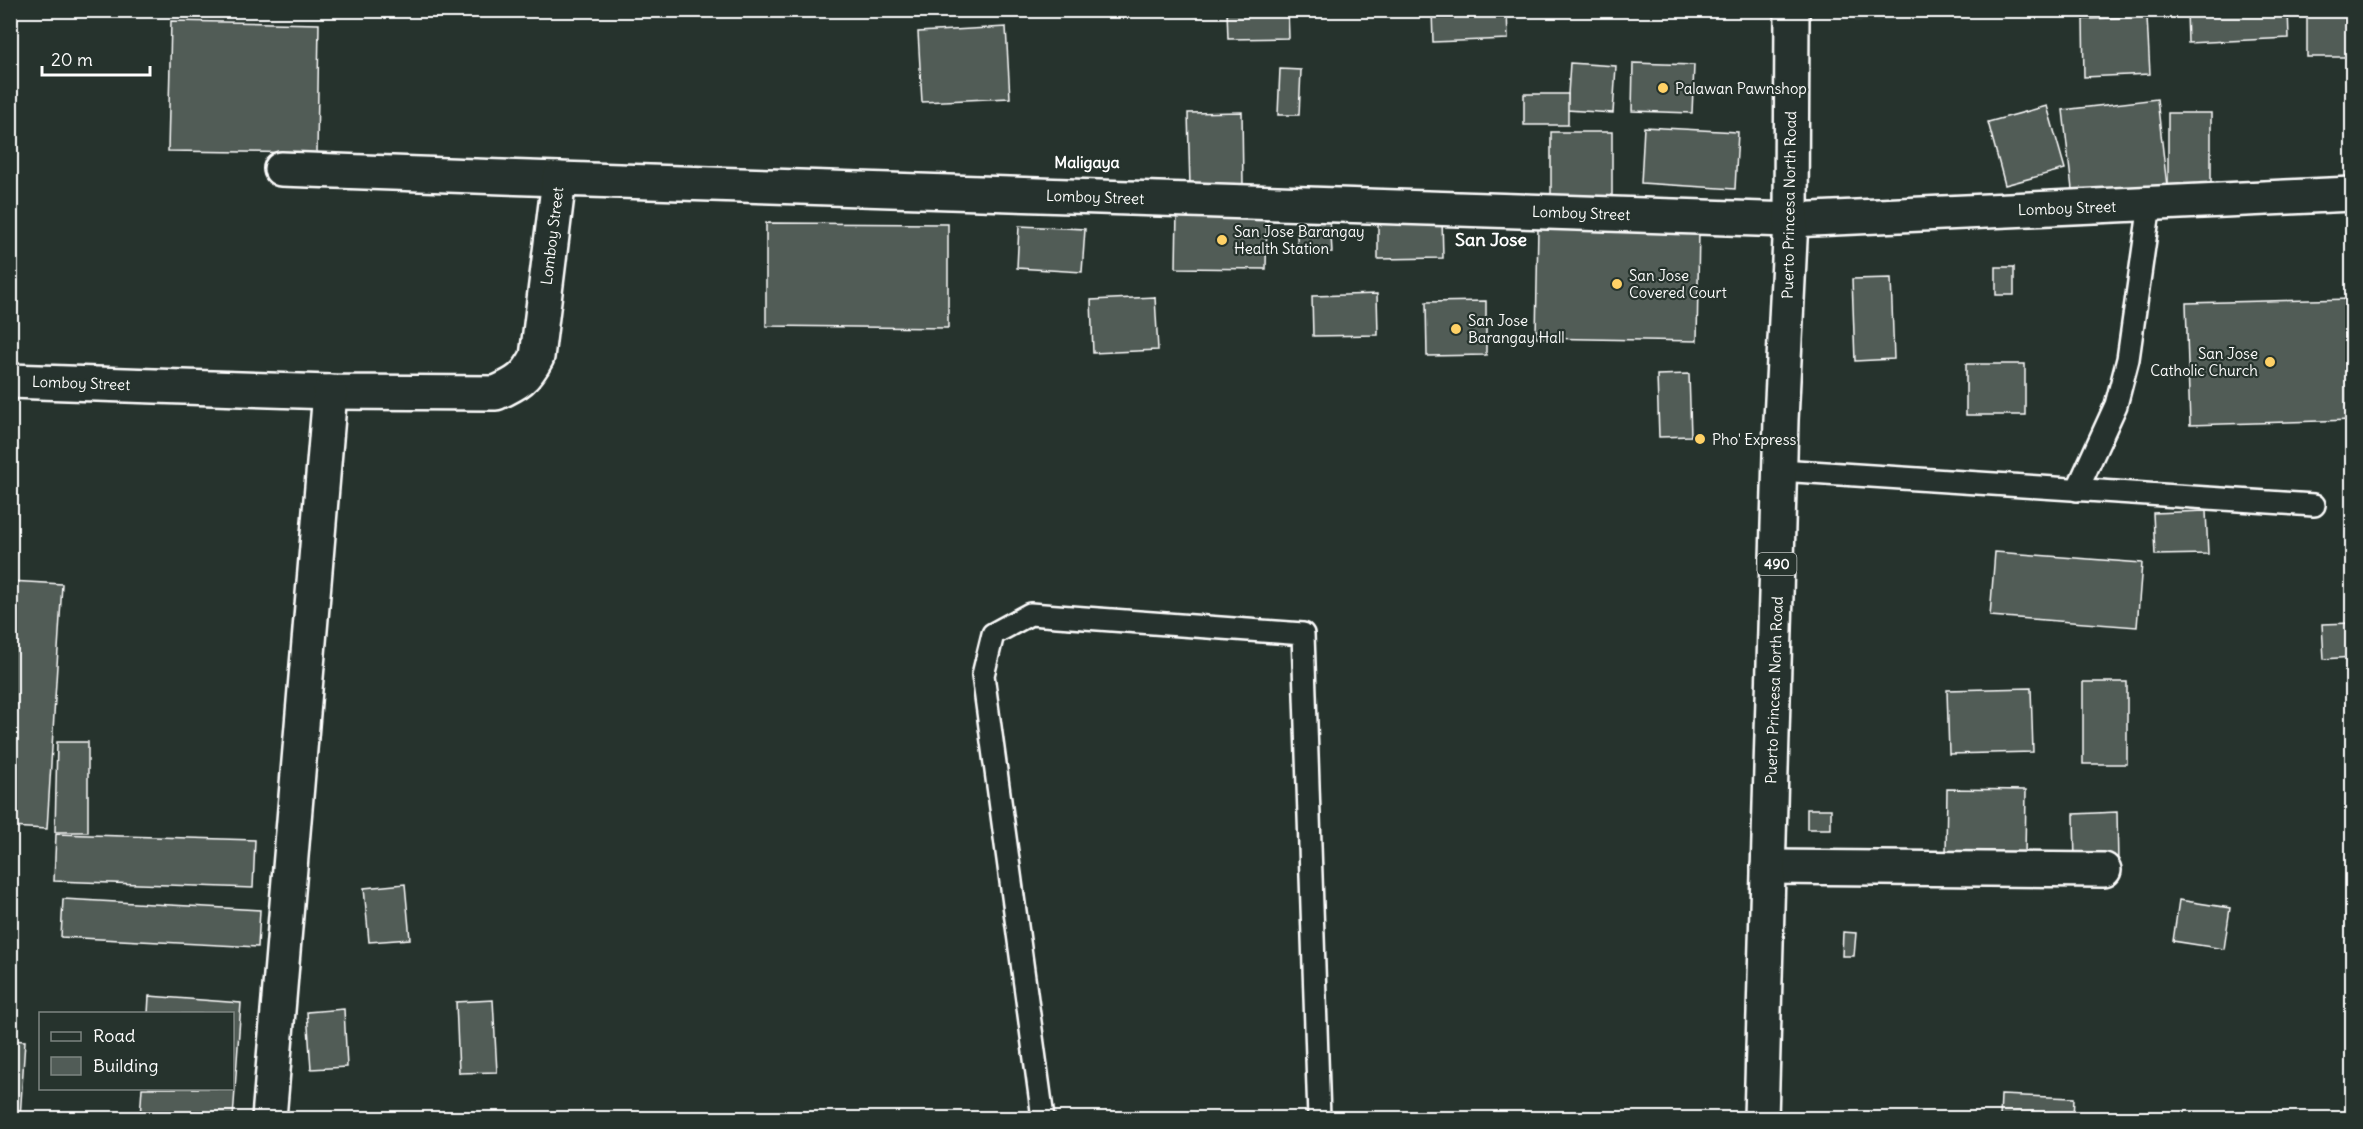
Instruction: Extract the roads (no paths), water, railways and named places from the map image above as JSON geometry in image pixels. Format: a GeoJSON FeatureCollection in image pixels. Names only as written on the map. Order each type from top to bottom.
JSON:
{"type":"FeatureCollection","features":[{"type":"Feature","properties":{"kind":"street","name":"Puerto Princesa North Road"},"geometry":{"type":"LineString","coordinates":[[1761,1119],[1780,470],[1791,220],[1792,10]]}},
{"type":"Feature","properties":{"kind":"street"},"geometry":{"type":"LineString","coordinates":[[281,169],[559,179]]}},
{"type":"Feature","properties":{"kind":"street","name":"Lomboy Street"},"geometry":{"type":"LineString","coordinates":[[10,381],[330,392],[496,393],[514,385],[527,375],[537,357],[559,179],[1791,220],[2352,194]]}},
{"type":"Feature","properties":{"kind":"street"},"geometry":{"type":"LineString","coordinates":[[270,1119],[330,392]]}},
{"type":"Feature","properties":{"kind":"street"},"geometry":{"type":"LineString","coordinates":[[1768,867],[2104,870]]}},
{"type":"Feature","properties":{"kind":"lane"},"geometry":{"type":"LineString","coordinates":[[2077,490],[2115,405],[2128,359],[2150,204]]}},
{"type":"Feature","properties":{"kind":"lane"},"geometry":{"type":"LineString","coordinates":[[1780,470],[2314,505]]}},
{"type":"Feature","properties":{"kind":"lane"},"geometry":{"type":"LineString","coordinates":[[1043,1119],[983,675],[993,634],[1030,614],[1303,634],[1319,1119]]}},
{"type":"Feature","properties":{"kind":"place","name":"Palawan Pawnshop"},"geometry":{"type":"Point","coordinates":[1663,88]}},
{"type":"Feature","properties":{"kind":"place","name":"San Jose Barangay Health Station"},"geometry":{"type":"Point","coordinates":[1222,240]}},
{"type":"Feature","properties":{"kind":"place","name":"San Jose Covered Court"},"geometry":{"type":"Point","coordinates":[1617,284]}},
{"type":"Feature","properties":{"kind":"place","name":"San Jose Barangay Hall"},"geometry":{"type":"Point","coordinates":[1456,329]}},
{"type":"Feature","properties":{"kind":"place","name":"San Jose Catholic Church"},"geometry":{"type":"Point","coordinates":[2270,362]}},
{"type":"Feature","properties":{"kind":"place","name":"Pho' Express"},"geometry":{"type":"Point","coordinates":[1700,439]}},
{"type":"Feature","properties":{"kind":"district","name":"Maligaya"},"geometry":{"type":"Point","coordinates":[1087,162]}},
{"type":"Feature","properties":{"kind":"district","name":"San Jose"},"geometry":{"type":"Point","coordinates":[1491,239]}}]}
